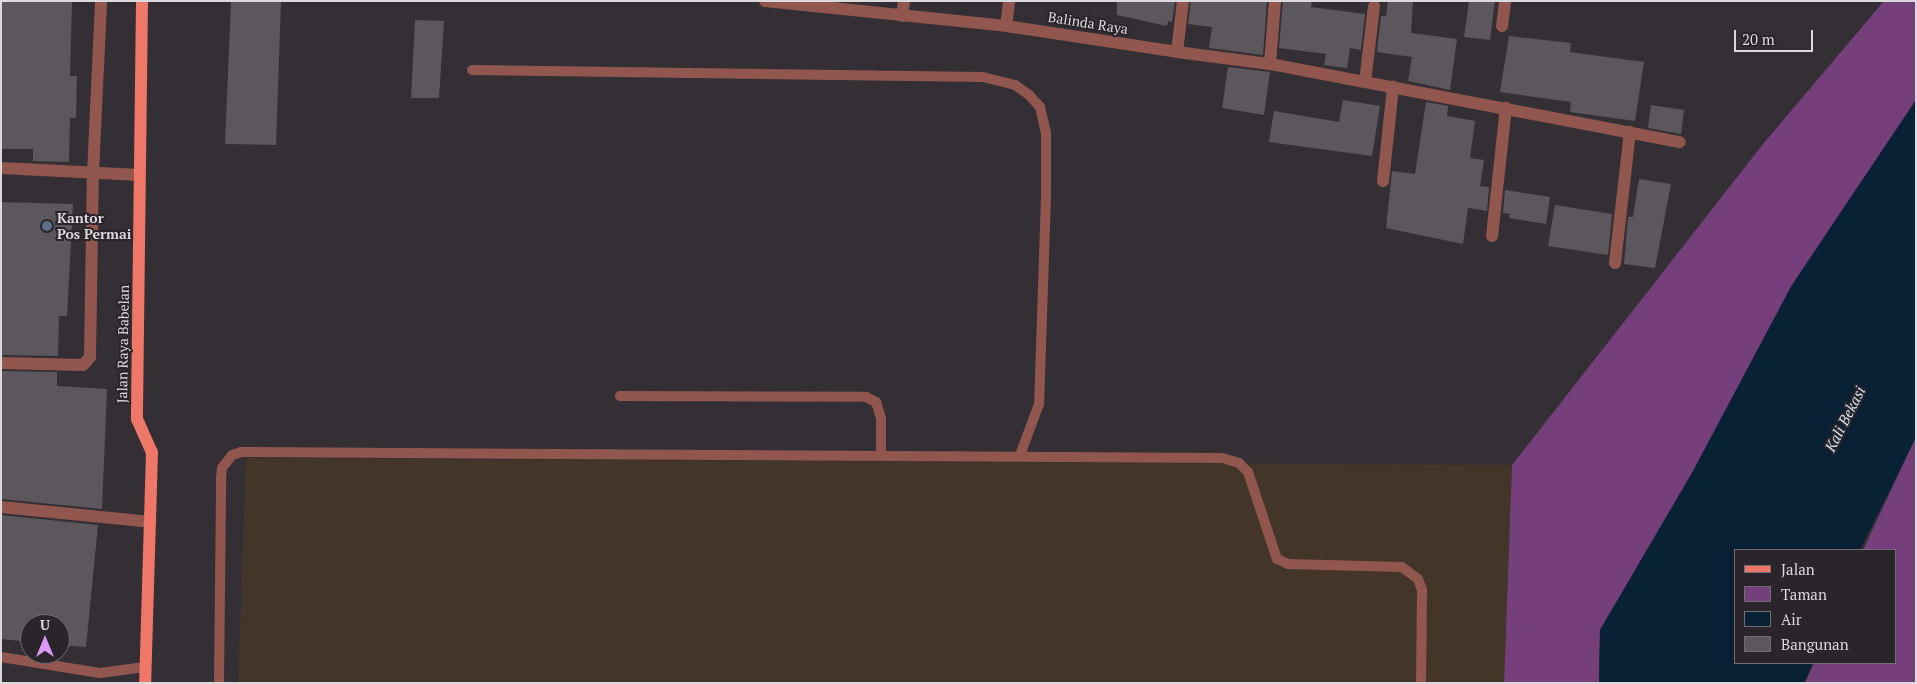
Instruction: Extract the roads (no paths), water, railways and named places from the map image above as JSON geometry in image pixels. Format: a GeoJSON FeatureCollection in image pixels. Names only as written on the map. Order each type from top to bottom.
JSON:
{"type":"FeatureCollection","features":[{"type":"Feature","properties":{"kind":"main road","name":"Jalan Raya Babelan"},"geometry":{"type":"LineString","coordinates":[[142,1],[136,419],[152,452],[145,683]]}},
{"type":"Feature","properties":{"kind":"street"},"geometry":{"type":"LineString","coordinates":[[1,363],[82,365],[90,357],[93,173],[101,1]]}},
{"type":"Feature","properties":{"kind":"street","name":"Balinda Raya"},"geometry":{"type":"LineString","coordinates":[[765,1],[1006,26],[1270,64],[1680,142]]}},
{"type":"Feature","properties":{"kind":"street"},"geometry":{"type":"LineString","coordinates":[[902,16],[904,1]]}},
{"type":"Feature","properties":{"kind":"street"},"geometry":{"type":"LineString","coordinates":[[1006,26],[1009,1]]}},
{"type":"Feature","properties":{"kind":"street"},"geometry":{"type":"LineString","coordinates":[[1177,52],[1183,1]]}},
{"type":"Feature","properties":{"kind":"street"},"geometry":{"type":"LineString","coordinates":[[1270,64],[1275,1]]}},
{"type":"Feature","properties":{"kind":"street"},"geometry":{"type":"LineString","coordinates":[[1502,26],[1505,1]]}},
{"type":"Feature","properties":{"kind":"street"},"geometry":{"type":"LineString","coordinates":[[1365,82],[1374,7]]}},
{"type":"Feature","properties":{"kind":"street"},"geometry":{"type":"LineString","coordinates":[[1383,181],[1393,87]]}},
{"type":"Feature","properties":{"kind":"street"},"geometry":{"type":"LineString","coordinates":[[1492,236],[1506,108]]}},
{"type":"Feature","properties":{"kind":"street"},"geometry":{"type":"LineString","coordinates":[[1615,263],[1630,132]]}},
{"type":"Feature","properties":{"kind":"street"},"geometry":{"type":"LineString","coordinates":[[1,168],[140,175]]}},
{"type":"Feature","properties":{"kind":"street"},"geometry":{"type":"LineString","coordinates":[[1,508],[150,522]]}},
{"type":"Feature","properties":{"kind":"lane"},"geometry":{"type":"LineString","coordinates":[[472,70],[983,77],[1016,85],[1040,107],[1046,132],[1046,196],[1039,404],[1020,455]]}},
{"type":"Feature","properties":{"kind":"lane"},"geometry":{"type":"LineString","coordinates":[[620,396],[866,397],[876,402],[881,418],[881,455]]}},
{"type":"Feature","properties":{"kind":"lane"},"geometry":{"type":"LineString","coordinates":[[219,683],[221,478],[222,468],[232,455],[241,452],[1192,456],[1222,458],[1239,463],[1248,472],[1277,559],[1288,564],[1402,567],[1418,579],[1422,590],[1421,683]]}},
{"type":"Feature","properties":{"kind":"lane"},"geometry":{"type":"LineString","coordinates":[[1,657],[100,673],[145,667]]}},
{"type":"Feature","properties":{"kind":"water","name":"Kali Bekasi"},"geometry":{"type":"Polygon","coordinates":[[[1916,100],[1916,437],[1860,549],[1734,549],[1734,664],[1813,664],[1804,683],[1599,683],[1600,630],[1692,473],[1792,285],[1916,100]]]}},
{"type":"Feature","properties":{"kind":"place","name":"Kantor Pos Permai"},"geometry":{"type":"Point","coordinates":[47,226]}}]}
